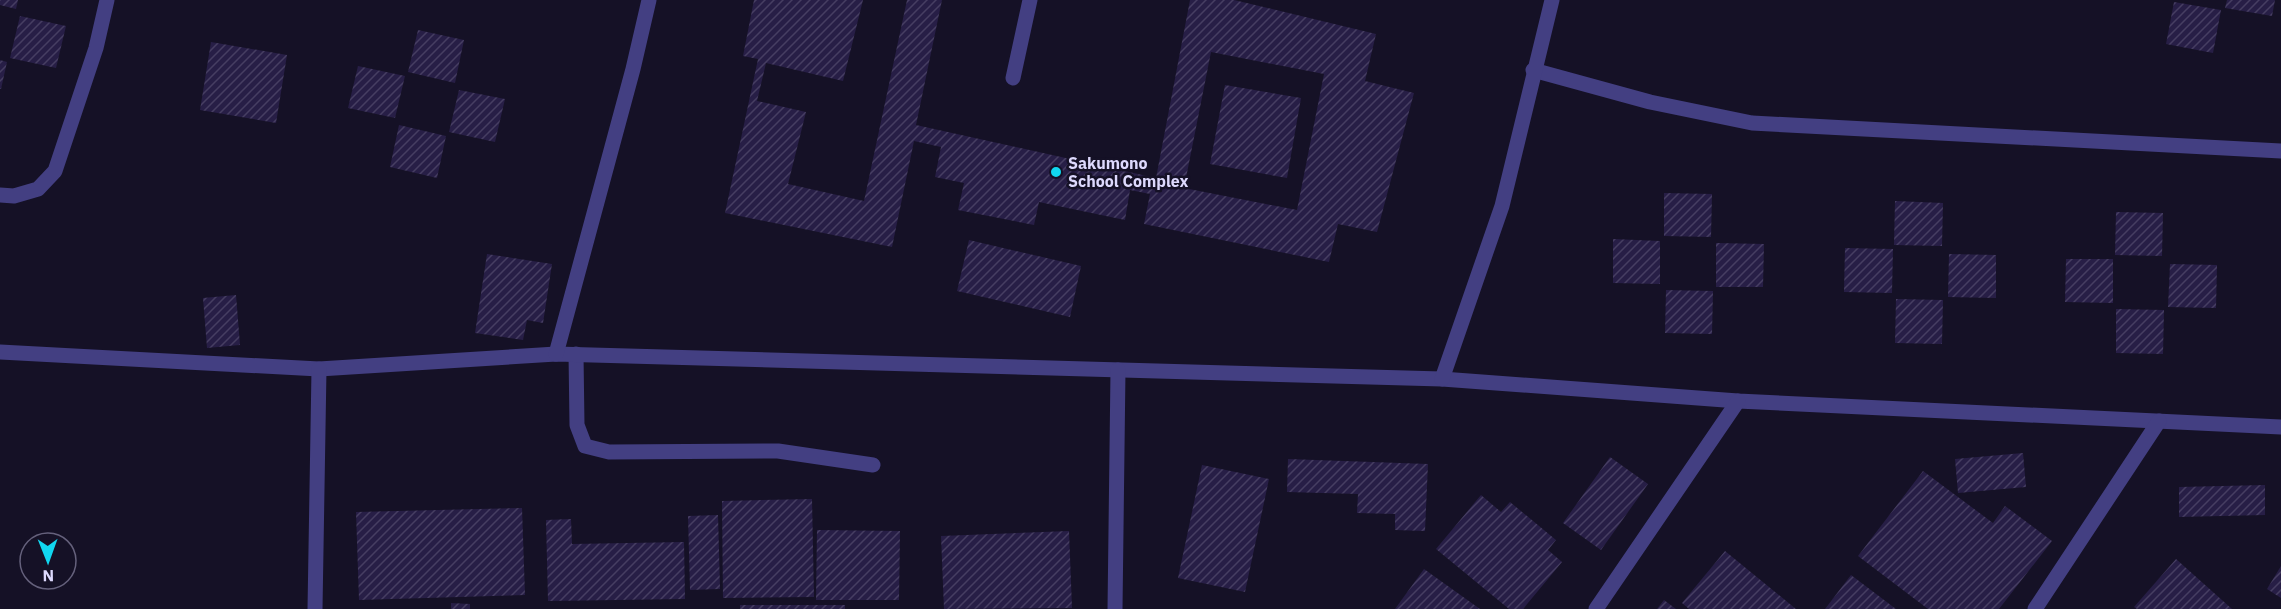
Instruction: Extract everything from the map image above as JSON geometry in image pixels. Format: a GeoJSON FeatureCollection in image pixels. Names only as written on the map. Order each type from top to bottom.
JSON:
{"type":"FeatureCollection","features":[{"type":"Feature","properties":{"kind":"street"},"geometry":{"type":"LineString","coordinates":[[0,195],[14,196],[38,189],[55,171],[96,48],[107,0]]}},
{"type":"Feature","properties":{"kind":"street"},"geometry":{"type":"LineString","coordinates":[[556,354],[633,69],[649,0]]}},
{"type":"Feature","properties":{"kind":"street"},"geometry":{"type":"LineString","coordinates":[[1013,78],[1030,0]]}},
{"type":"Feature","properties":{"kind":"street"},"geometry":{"type":"LineString","coordinates":[[1442,379],[1502,206],[1533,70],[1552,0]]}},
{"type":"Feature","properties":{"kind":"street"},"geometry":{"type":"LineString","coordinates":[[1533,70],[1650,102],[1752,123],[2281,151]]}},
{"type":"Feature","properties":{"kind":"street"},"geometry":{"type":"LineString","coordinates":[[0,352],[319,369],[576,354],[1442,379],[1738,401],[2281,427]]}},
{"type":"Feature","properties":{"kind":"street"},"geometry":{"type":"LineString","coordinates":[[576,354],[577,425],[585,446],[609,452],[778,451],[873,465]]}},
{"type":"Feature","properties":{"kind":"street"},"geometry":{"type":"LineString","coordinates":[[315,609],[319,369]]}},
{"type":"Feature","properties":{"kind":"street"},"geometry":{"type":"LineString","coordinates":[[1115,609],[1118,369]]}},
{"type":"Feature","properties":{"kind":"street"},"geometry":{"type":"LineString","coordinates":[[1596,609],[1738,401]]}},
{"type":"Feature","properties":{"kind":"street"},"geometry":{"type":"LineString","coordinates":[[2035,609],[2159,421]]}},
{"type":"Feature","properties":{"kind":"building"},"geometry":{"type":"Polygon","coordinates":[[[0,0],[18,0],[16,9],[0,5],[0,0]]]}},
{"type":"Feature","properties":{"kind":"building"},"geometry":{"type":"Polygon","coordinates":[[[754,0],[863,0],[843,81],[766,63],[757,101],[806,112],[788,184],[864,201],[907,0],[942,0],[916,125],[1156,178],[1190,0],[1234,0],[1376,34],[1365,81],[1414,93],[1377,232],[1338,224],[1329,262],[1144,224],[1150,194],[1130,190],[1125,220],[1039,202],[1034,225],[958,210],[964,183],[935,177],[941,147],[914,141],[892,247],[725,213],[758,59],[743,56],[754,0]],[[1211,52],[1184,188],[1297,210],[1324,74],[1211,52]]]}},
{"type":"Feature","properties":{"kind":"building"},"geometry":{"type":"Polygon","coordinates":[[[2227,0],[2275,0],[2272,16],[2225,8],[2227,0]]]}},
{"type":"Feature","properties":{"kind":"building"},"geometry":{"type":"Polygon","coordinates":[[[2174,2],[2221,10],[2213,53],[2166,44],[2174,2]]]}},
{"type":"Feature","properties":{"kind":"building"},"geometry":{"type":"Polygon","coordinates":[[[20,16],[66,26],[56,68],[10,58],[20,16]]]}},
{"type":"Feature","properties":{"kind":"building"},"geometry":{"type":"Polygon","coordinates":[[[418,30],[464,40],[455,83],[408,72],[418,30]]]}},
{"type":"Feature","properties":{"kind":"building"},"geometry":{"type":"Polygon","coordinates":[[[211,42],[287,55],[276,123],[200,110],[211,42]]]}},
{"type":"Feature","properties":{"kind":"building"},"geometry":{"type":"Polygon","coordinates":[[[0,60],[7,62],[1,89],[0,89],[0,60]]]}},
{"type":"Feature","properties":{"kind":"building"},"geometry":{"type":"Polygon","coordinates":[[[358,66],[405,76],[395,118],[348,108],[358,66]]]}},
{"type":"Feature","properties":{"kind":"building"},"geometry":{"type":"Polygon","coordinates":[[[1225,85],[1301,98],[1287,178],[1210,164],[1225,85]]]}},
{"type":"Feature","properties":{"kind":"building"},"geometry":{"type":"Polygon","coordinates":[[[459,90],[505,99],[495,142],[449,132],[459,90]]]}},
{"type":"Feature","properties":{"kind":"building"},"geometry":{"type":"Polygon","coordinates":[[[399,125],[446,136],[437,178],[390,167],[399,125]]]}},
{"type":"Feature","properties":{"kind":"building"},"geometry":{"type":"Polygon","coordinates":[[[1664,193],[1712,194],[1711,237],[1664,236],[1664,193]]]}},
{"type":"Feature","properties":{"kind":"building"},"geometry":{"type":"Polygon","coordinates":[[[1895,201],[1943,203],[1942,246],[1894,245],[1895,201]]]}},
{"type":"Feature","properties":{"kind":"building"},"geometry":{"type":"Polygon","coordinates":[[[2116,212],[2163,213],[2162,256],[2115,255],[2116,212]]]}},
{"type":"Feature","properties":{"kind":"building"},"geometry":{"type":"Polygon","coordinates":[[[1613,239],[1660,241],[1660,284],[1613,283],[1613,239]]]}},
{"type":"Feature","properties":{"kind":"building"},"geometry":{"type":"Polygon","coordinates":[[[969,240],[1081,266],[1070,317],[957,291],[969,240]]]}},
{"type":"Feature","properties":{"kind":"building"},"geometry":{"type":"Polygon","coordinates":[[[1716,243],[1764,244],[1763,287],[1716,287],[1716,243]]]}},
{"type":"Feature","properties":{"kind":"building"},"geometry":{"type":"Polygon","coordinates":[[[1845,248],[1893,249],[1892,293],[1844,292],[1845,248]]]}},
{"type":"Feature","properties":{"kind":"building"},"geometry":{"type":"Polygon","coordinates":[[[487,254],[552,264],[543,323],[527,320],[523,340],[475,333],[487,254]]]}},
{"type":"Feature","properties":{"kind":"building"},"geometry":{"type":"Polygon","coordinates":[[[1949,254],[1996,255],[1996,298],[1948,297],[1949,254]]]}},
{"type":"Feature","properties":{"kind":"building"},"geometry":{"type":"Polygon","coordinates":[[[2066,259],[2113,259],[2113,303],[2065,302],[2066,259]]]}},
{"type":"Feature","properties":{"kind":"building"},"geometry":{"type":"Polygon","coordinates":[[[2170,264],[2217,265],[2216,308],[2168,307],[2170,264]]]}},
{"type":"Feature","properties":{"kind":"building"},"geometry":{"type":"Polygon","coordinates":[[[1666,290],[1713,291],[1712,334],[1665,333],[1666,290]]]}},
{"type":"Feature","properties":{"kind":"building"},"geometry":{"type":"Polygon","coordinates":[[[236,295],[240,345],[207,348],[203,298],[236,295]]]}},
{"type":"Feature","properties":{"kind":"building"},"geometry":{"type":"Polygon","coordinates":[[[1896,299],[1943,300],[1942,344],[1895,343],[1896,299]]]}},
{"type":"Feature","properties":{"kind":"building"},"geometry":{"type":"Polygon","coordinates":[[[2116,309],[2164,310],[2163,354],[2116,353],[2116,309]]]}},
{"type":"Feature","properties":{"kind":"building"},"geometry":{"type":"Polygon","coordinates":[[[2023,453],[2026,487],[1958,493],[1955,459],[2023,453]]]}},
{"type":"Feature","properties":{"kind":"building"},"geometry":{"type":"Polygon","coordinates":[[[1610,457],[1648,484],[1601,550],[1563,523],[1610,457]]]}},
{"type":"Feature","properties":{"kind":"building"},"geometry":{"type":"Polygon","coordinates":[[[1288,459],[1428,464],[1425,531],[1395,530],[1395,514],[1357,513],[1358,494],[1287,492],[1288,459]]]}},
{"type":"Feature","properties":{"kind":"building"},"geometry":{"type":"Polygon","coordinates":[[[1202,465],[1269,479],[1245,592],[1178,578],[1202,465]]]}},
{"type":"Feature","properties":{"kind":"building"},"geometry":{"type":"Polygon","coordinates":[[[1923,471],[1993,523],[2005,506],[2052,541],[1999,609],[1928,609],[1858,556],[1923,471]]]}},
{"type":"Feature","properties":{"kind":"building"},"geometry":{"type":"Polygon","coordinates":[[[2265,485],[2265,515],[2179,517],[2179,487],[2265,485]]]}},
{"type":"Feature","properties":{"kind":"building"},"geometry":{"type":"Polygon","coordinates":[[[1481,495],[1501,512],[1510,502],[1556,540],[1548,550],[1562,562],[1523,609],[1509,609],[1436,549],[1481,495]]]}},
{"type":"Feature","properties":{"kind":"building"},"geometry":{"type":"Polygon","coordinates":[[[812,499],[814,597],[723,598],[722,501],[812,499]]]}},
{"type":"Feature","properties":{"kind":"building"},"geometry":{"type":"Polygon","coordinates":[[[522,508],[525,595],[359,600],[356,512],[522,508]]]}},
{"type":"Feature","properties":{"kind":"building"},"geometry":{"type":"Polygon","coordinates":[[[718,515],[720,589],[690,590],[688,516],[718,515]]]}},
{"type":"Feature","properties":{"kind":"building"},"geometry":{"type":"Polygon","coordinates":[[[571,519],[572,544],[684,542],[685,599],[548,601],[546,520],[571,519]]]}},
{"type":"Feature","properties":{"kind":"building"},"geometry":{"type":"Polygon","coordinates":[[[817,530],[900,531],[899,600],[816,600],[817,530]]]}},
{"type":"Feature","properties":{"kind":"building"},"geometry":{"type":"Polygon","coordinates":[[[1069,531],[1072,608],[944,609],[941,536],[1069,531]]]}},
{"type":"Feature","properties":{"kind":"building"},"geometry":{"type":"Polygon","coordinates":[[[1725,551],[1796,609],[1689,609],[1682,603],[1725,551]]]}},
{"type":"Feature","properties":{"kind":"building"},"geometry":{"type":"Polygon","coordinates":[[[2176,559],[2232,609],[2137,609],[2134,607],[2176,559]]]}},
{"type":"Feature","properties":{"kind":"building"},"geometry":{"type":"Polygon","coordinates":[[[2281,566],[2281,598],[2267,589],[2281,566]]]}},
{"type":"Feature","properties":{"kind":"building"},"geometry":{"type":"Polygon","coordinates":[[[1424,569],[1480,609],[1395,609],[1424,569]]]}},
{"type":"Feature","properties":{"kind":"building"},"geometry":{"type":"Polygon","coordinates":[[[1851,575],[1896,609],[1825,609],[1851,575]]]}},
{"type":"Feature","properties":{"kind":"building"},"geometry":{"type":"Polygon","coordinates":[[[1664,600],[1676,609],[1657,609],[1664,600]]]}},
{"type":"Feature","properties":{"kind":"building"},"geometry":{"type":"Polygon","coordinates":[[[451,603],[470,604],[470,609],[451,609],[451,603]]]}},
{"type":"Feature","properties":{"kind":"building"},"geometry":{"type":"Polygon","coordinates":[[[740,605],[845,605],[845,609],[740,609],[740,605]]]}},
{"type":"Feature","properties":{"kind":"place","name":"Sakumono School Complex"},"geometry":{"type":"Point","coordinates":[1056,172]}}]}
